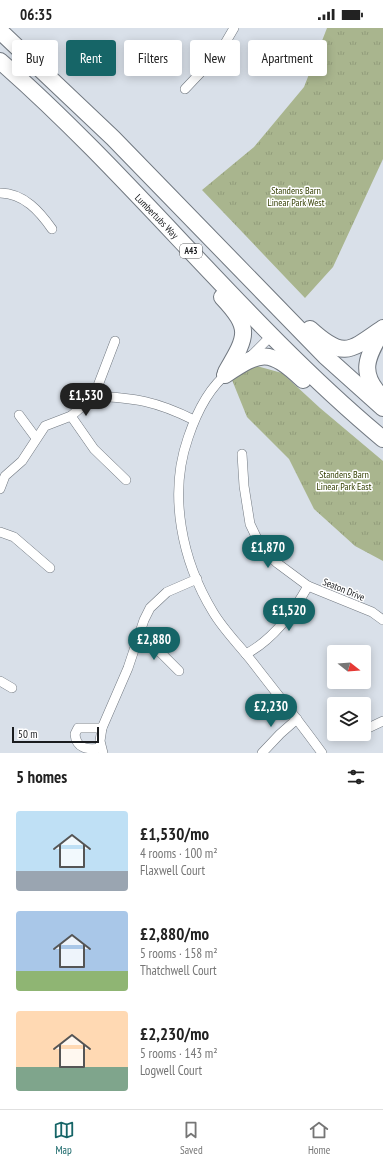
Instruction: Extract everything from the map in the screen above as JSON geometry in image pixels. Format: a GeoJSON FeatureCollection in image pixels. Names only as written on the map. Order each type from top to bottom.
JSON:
{"type":"FeatureCollection","features":[{"type":"Feature","properties":{"kind":"highway"},"geometry":{"type":"LineString","coordinates":[[9,28],[16,34],[18,40]]}},
{"type":"Feature","properties":{"kind":"highway","name":"A43"},"geometry":{"type":"LineString","coordinates":[[0,31],[12,41]]}},
{"type":"Feature","properties":{"kind":"highway","name":"Lumbertubs Way"},"geometry":{"type":"LineString","coordinates":[[0,61],[95,152],[272,335],[332,394],[383,439]]}},
{"type":"Feature","properties":{"kind":"highway","name":"A43"},"geometry":{"type":"LineString","coordinates":[[49,76],[113,138],[244,275],[336,367],[383,408]]}},
{"type":"Feature","properties":{"kind":"highway"},"geometry":{"type":"LineString","coordinates":[[160,188],[174,216],[276,321],[276,329],[272,335]]}},
{"type":"Feature","properties":{"kind":"highway"},"geometry":{"type":"LineString","coordinates":[[175,234],[193,267],[240,319],[244,330],[243,341],[224,375]]}},
{"type":"Feature","properties":{"kind":"highway"},"geometry":{"type":"LineString","coordinates":[[244,275],[280,300],[322,339],[336,349],[351,349],[383,329]]}},
{"type":"Feature","properties":{"kind":"highway"},"geometry":{"type":"LineString","coordinates":[[383,329],[369,354],[367,372],[370,382],[383,397]]}},
{"type":"Feature","properties":{"kind":"highway"},"geometry":{"type":"LineString","coordinates":[[359,345],[336,367],[334,375],[336,384],[383,427]]}},
{"type":"Feature","properties":{"kind":"highway"},"geometry":{"type":"LineString","coordinates":[[224,375],[249,359],[261,356],[280,360],[344,419],[358,430],[383,444]]}},
{"type":"Feature","properties":{"kind":"street"},"geometry":{"type":"LineString","coordinates":[[185,88],[220,52],[234,28]]}},
{"type":"Feature","properties":{"kind":"street"},"geometry":{"type":"LineString","coordinates":[[0,193],[17,197],[31,204],[42,215],[52,229]]}},
{"type":"Feature","properties":{"kind":"street"},"geometry":{"type":"LineString","coordinates":[[272,335],[249,358],[224,375],[208,395],[194,420],[182,453],[178,484],[180,518],[187,550],[197,579],[213,612],[322,753]]}},
{"type":"Feature","properties":{"kind":"street"},"geometry":{"type":"LineString","coordinates":[[0,489],[6,476],[22,461],[45,426],[71,416],[94,396],[115,341]]}},
{"type":"Feature","properties":{"kind":"street"},"geometry":{"type":"LineString","coordinates":[[94,396],[147,401],[174,410],[194,420]]}},
{"type":"Feature","properties":{"kind":"street"},"geometry":{"type":"LineString","coordinates":[[19,415],[36,438]]}},
{"type":"Feature","properties":{"kind":"street"},"geometry":{"type":"LineString","coordinates":[[71,416],[94,449],[126,480]]}},
{"type":"Feature","properties":{"kind":"street","name":"Seaton Drive"},"geometry":{"type":"LineString","coordinates":[[242,454],[244,486],[250,524],[261,547],[277,563],[308,586],[372,612],[383,620]]}},
{"type":"Feature","properties":{"kind":"street"},"geometry":{"type":"LineString","coordinates":[[0,532],[14,537],[50,568]]}},
{"type":"Feature","properties":{"kind":"street"},"geometry":{"type":"LineString","coordinates":[[102,728],[78,728],[75,734],[76,742],[81,747],[90,750],[102,751],[100,741],[102,728],[128,668],[138,637],[150,608],[159,598],[177,586],[197,579]]}},
{"type":"Feature","properties":{"kind":"street"},"geometry":{"type":"LineString","coordinates":[[246,654],[280,627],[295,609],[308,586]]}},
{"type":"Feature","properties":{"kind":"street"},"geometry":{"type":"LineString","coordinates":[[138,637],[157,649],[179,671]]}},
{"type":"Feature","properties":{"kind":"street"},"geometry":{"type":"LineString","coordinates":[[0,681],[12,688]]}},
{"type":"Feature","properties":{"kind":"street"},"geometry":{"type":"LineString","coordinates":[[262,753],[297,719]]}},
{"type":"Feature","properties":{"kind":"street"},"geometry":{"type":"LineString","coordinates":[[371,727],[383,721]]}},
{"type":"Feature","properties":{"kind":"green space","name":"Standens Barn Linear Park West"},"geometry":{"type":"Polygon","coordinates":[[[327,28],[383,28],[383,159],[333,267],[305,298],[202,190],[254,147],[304,87],[308,76],[327,76],[327,40],[322,40],[327,28]]]}},
{"type":"Feature","properties":{"kind":"green space","name":"Standens Barn Linear Park East"},"geometry":{"type":"Polygon","coordinates":[[[250,364],[282,373],[320,408],[383,461],[383,561],[355,546],[314,509],[289,459],[247,417],[230,375],[250,364]]]}}]}
